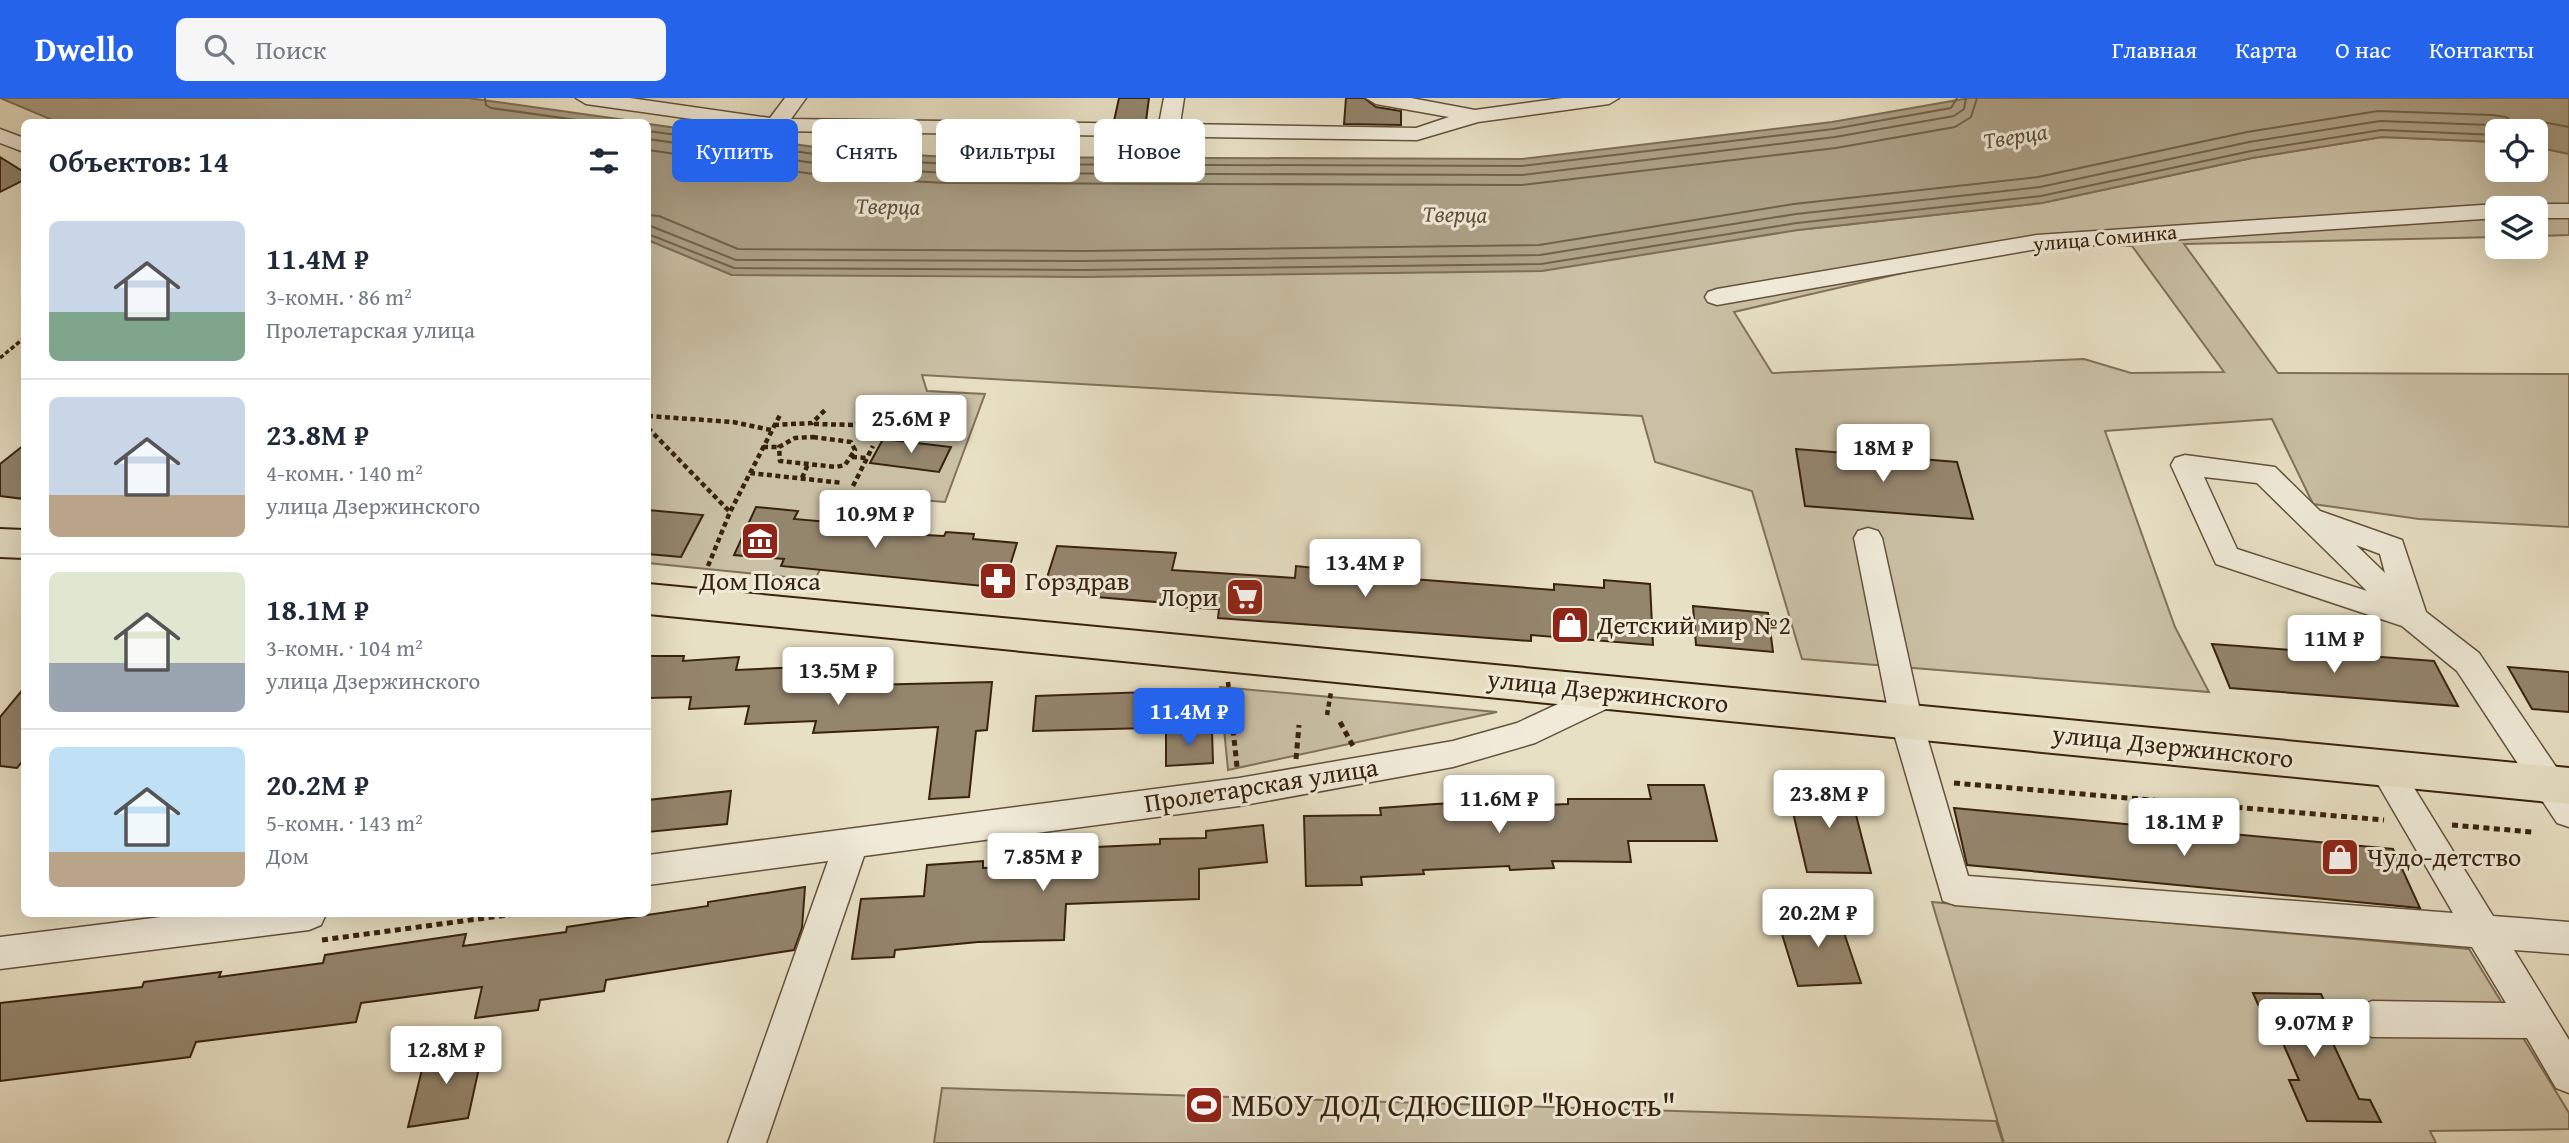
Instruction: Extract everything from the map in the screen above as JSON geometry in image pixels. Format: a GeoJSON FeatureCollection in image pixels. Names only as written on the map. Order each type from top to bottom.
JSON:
{"type":"FeatureCollection","features":[{"type":"Feature","properties":{"kind":"main road"},"geometry":{"type":"LineString","coordinates":[[0,543],[21,544]]}},
{"type":"Feature","properties":{"kind":"main road","name":"улица Дзержинского"},"geometry":{"type":"LineString","coordinates":[[651,599],[2384,767],[2563,794]]}},
{"type":"Feature","properties":{"kind":"street"},"geometry":{"type":"LineString","coordinates":[[586,98],[734,119]]}},
{"type":"Feature","properties":{"kind":"street"},"geometry":{"type":"LineString","coordinates":[[780,119],[796,98]]}},
{"type":"Feature","properties":{"kind":"street"},"geometry":{"type":"LineString","coordinates":[[1171,119],[1174,98]]}},
{"type":"Feature","properties":{"kind":"street"},"geometry":{"type":"LineString","coordinates":[[1376,98],[1475,116]]}},
{"type":"Feature","properties":{"kind":"street"},"geometry":{"type":"LineString","coordinates":[[1205,130],[1417,134],[1475,116],[1609,98]]}},
{"type":"Feature","properties":{"kind":"street"},"geometry":{"type":"LineString","coordinates":[[798,125],[1094,128]]}},
{"type":"Feature","properties":{"kind":"street"},"geometry":{"type":"LineString","coordinates":[[0,135],[21,145]]}},
{"type":"Feature","properties":{"kind":"street"},"geometry":{"type":"LineString","coordinates":[[2548,211],[2569,211]]}},
{"type":"Feature","properties":{"kind":"street","name":"улица Соминка"},"geometry":{"type":"LineString","coordinates":[[1717,297],[2037,243],[2485,212]]}},
{"type":"Feature","properties":{"kind":"street"},"geometry":{"type":"LineString","coordinates":[[2413,618],[2226,556],[2185,465],[2265,474],[2413,618],[2468,663],[2563,794]]}},
{"type":"Feature","properties":{"kind":"street"},"geometry":{"type":"LineString","coordinates":[[1868,538],[1906,720],[1955,890],[2569,938]]}},
{"type":"Feature","properties":{"kind":"street","name":"Пролетарская улица"},"geometry":{"type":"LineString","coordinates":[[651,870],[1239,792],[1453,754],[1524,734],[1614,691]]}},
{"type":"Feature","properties":{"kind":"street"},"geometry":{"type":"LineString","coordinates":[[2384,767],[2480,931],[2569,1075]]}},
{"type":"Feature","properties":{"kind":"street"},"geometry":{"type":"LineString","coordinates":[[747,1143],[851,844]]}},
{"type":"Feature","properties":{"kind":"street"},"geometry":{"type":"LineString","coordinates":[[0,953],[285,917]]}},
{"type":"Feature","properties":{"kind":"street"},"geometry":{"type":"LineString","coordinates":[[2372,1019],[2536,1021]]}},
{"type":"Feature","properties":{"kind":"path"},"geometry":{"type":"LineString","coordinates":[[0,358],[21,340]]}},
{"type":"Feature","properties":{"kind":"path"},"geometry":{"type":"LineString","coordinates":[[651,416],[733,422],[772,428],[805,424],[855,425],[873,416],[876,404]]}},
{"type":"Feature","properties":{"kind":"path"},"geometry":{"type":"LineString","coordinates":[[814,424],[822,419],[827,408]]}},
{"type":"Feature","properties":{"kind":"path"},"geometry":{"type":"LineString","coordinates":[[708,566],[730,512],[780,413]]}},
{"type":"Feature","properties":{"kind":"path"},"geometry":{"type":"LineString","coordinates":[[799,436],[805,424]]}},
{"type":"Feature","properties":{"kind":"path"},"geometry":{"type":"LineString","coordinates":[[651,431],[730,512]]}},
{"type":"Feature","properties":{"kind":"path"},"geometry":{"type":"LineString","coordinates":[[763,447],[779,447],[788,439],[799,436],[851,442],[855,450],[845,465],[836,467],[780,461],[779,447]]}},
{"type":"Feature","properties":{"kind":"path"},"geometry":{"type":"LineString","coordinates":[[853,486],[873,446]]}},
{"type":"Feature","properties":{"kind":"path"},"geometry":{"type":"LineString","coordinates":[[852,457],[867,458]]}},
{"type":"Feature","properties":{"kind":"path"},"geometry":{"type":"LineString","coordinates":[[802,478],[808,464]]}},
{"type":"Feature","properties":{"kind":"path"},"geometry":{"type":"LineString","coordinates":[[750,473],[843,483]]}},
{"type":"Feature","properties":{"kind":"path"},"geometry":{"type":"LineString","coordinates":[[1227,674],[1238,775]]}},
{"type":"Feature","properties":{"kind":"path"},"geometry":{"type":"LineString","coordinates":[[1327,715],[1332,686]]}},
{"type":"Feature","properties":{"kind":"path"},"geometry":{"type":"LineString","coordinates":[[1340,722],[1355,750]]}},
{"type":"Feature","properties":{"kind":"path"},"geometry":{"type":"LineString","coordinates":[[1295,763],[1299,725]]}},
{"type":"Feature","properties":{"kind":"path"},"geometry":{"type":"LineString","coordinates":[[1923,780],[2532,832]]}},
{"type":"Feature","properties":{"kind":"shaded area"},"geometry":{"type":"Polygon","coordinates":[[[2382,137],[2485,141],[2485,182],[2548,182],[2548,150],[2569,154],[2569,235],[2548,236],[2548,196],[2485,196],[2485,237],[2184,244],[2278,373],[2569,374],[2569,527],[2419,519],[2313,504],[2272,419],[2105,431],[2175,627],[2209,692],[1802,659],[1752,491],[1655,462],[1642,416],[922,375],[927,391],[985,394],[945,502],[855,495],[815,580],[651,563],[651,241],[732,275],[1798,230],[2042,203],[2252,158],[2382,137]],[[2037,242],[1734,312],[1772,373],[2084,359],[2131,373],[2224,372],[2132,246],[2037,242]]]}},
{"type":"Feature","properties":{"kind":"shaded area"},"geometry":{"type":"Polygon","coordinates":[[[1220,687],[1497,712],[1228,770],[1220,687]]]}},
{"type":"Feature","properties":{"kind":"shaded area"},"geometry":{"type":"Polygon","coordinates":[[[1932,902],[2469,949],[2569,1113],[2569,1129],[2430,1131],[2436,1143],[2004,1143],[1932,902]]]}},
{"type":"Feature","properties":{"kind":"shaded area","name":"МБОУ ДОД СДЮСШОР \"Юность\""},"geometry":{"type":"Polygon","coordinates":[[[942,1088],[1996,1121],[2003,1143],[934,1143],[942,1088]]]}},
{"type":"Feature","properties":{"kind":"water"},"geometry":{"type":"Polygon","coordinates":[[[0,98],[468,98],[618,119],[50,119],[0,98]]]}},
{"type":"Feature","properties":{"kind":"water","name":"Тверца"},"geometry":{"type":"Polygon","coordinates":[[[1969,98],[2569,98],[2569,154],[2548,150],[2548,119],[2485,119],[2485,141],[2382,137],[2252,158],[2042,203],[1798,230],[1542,271],[1084,277],[732,275],[651,241],[651,124],[672,127],[672,182],[798,182],[798,145],[812,147],[812,182],[922,182],[922,155],[936,156],[936,182],[1080,182],[1080,157],[1094,158],[1094,182],[1205,182],[1205,158],[1522,159],[1832,122],[1969,98]]]}},
{"type":"Feature","properties":{"kind":"building"},"geometry":{"type":"Polygon","coordinates":[[[1119,98],[1149,98],[1146,119],[1114,119],[1119,98]]]}},
{"type":"Feature","properties":{"kind":"building"},"geometry":{"type":"Polygon","coordinates":[[[1346,98],[1364,98],[1376,107],[1401,111],[1401,125],[1344,124],[1346,98]]]}},
{"type":"Feature","properties":{"kind":"building"},"geometry":{"type":"Polygon","coordinates":[[[0,157],[21,170],[21,182],[0,192],[0,157]]]}},
{"type":"Feature","properties":{"kind":"building"},"geometry":{"type":"Polygon","coordinates":[[[883,439],[951,447],[939,472],[870,463],[883,439]]]}},
{"type":"Feature","properties":{"kind":"building"},"geometry":{"type":"Polygon","coordinates":[[[21,447],[21,499],[0,496],[0,464],[21,447]]]}},
{"type":"Feature","properties":{"kind":"building"},"geometry":{"type":"Polygon","coordinates":[[[1796,449],[1957,462],[1973,519],[1805,506],[1796,449]]]}},
{"type":"Feature","properties":{"kind":"building"},"geometry":{"type":"Polygon","coordinates":[[[756,507],[798,511],[794,519],[887,527],[884,533],[944,536],[946,532],[974,534],[973,539],[1017,543],[1003,588],[781,566],[784,559],[734,555],[756,507]]]}},
{"type":"Feature","properties":{"kind":"building"},"geometry":{"type":"Polygon","coordinates":[[[651,510],[703,515],[681,557],[651,554],[651,510]]]}},
{"type":"Feature","properties":{"kind":"building"},"geometry":{"type":"Polygon","coordinates":[[[1057,546],[1176,553],[1172,570],[1295,578],[1296,566],[1335,570],[1335,573],[1554,590],[1554,584],[1604,588],[1604,580],[1650,584],[1653,645],[1531,635],[1531,641],[1218,618],[1219,609],[1097,597],[1098,592],[1044,587],[1057,546]]]}},
{"type":"Feature","properties":{"kind":"building"},"geometry":{"type":"Polygon","coordinates":[[[1693,606],[1768,613],[1773,652],[1696,645],[1693,606]]]}},
{"type":"Feature","properties":{"kind":"building"},"geometry":{"type":"Polygon","coordinates":[[[2212,644],[2434,661],[2458,706],[2230,688],[2212,644]]]}},
{"type":"Feature","properties":{"kind":"building"},"geometry":{"type":"Polygon","coordinates":[[[651,656],[684,656],[683,661],[739,657],[736,670],[802,667],[800,679],[865,678],[864,685],[992,682],[987,730],[976,731],[969,797],[929,799],[938,727],[813,733],[816,721],[745,724],[749,706],[689,709],[691,697],[651,698],[651,656]]]}},
{"type":"Feature","properties":{"kind":"building"},"geometry":{"type":"Polygon","coordinates":[[[2508,667],[2569,672],[2569,712],[2532,709],[2508,667]]]}},
{"type":"Feature","properties":{"kind":"building"},"geometry":{"type":"Polygon","coordinates":[[[21,692],[21,763],[17,768],[0,766],[0,717],[21,692]]]}},
{"type":"Feature","properties":{"kind":"building"},"geometry":{"type":"Polygon","coordinates":[[[1148,692],[1148,728],[1033,731],[1036,696],[1148,692]]]}},
{"type":"Feature","properties":{"kind":"building"},"geometry":{"type":"Polygon","coordinates":[[[1212,730],[1213,763],[1166,766],[1166,732],[1212,730]]]}},
{"type":"Feature","properties":{"kind":"building"},"geometry":{"type":"Polygon","coordinates":[[[1648,785],[1704,785],[1717,841],[1628,841],[1631,862],[1552,861],[1554,868],[1510,870],[1509,866],[1423,870],[1424,874],[1361,877],[1362,885],[1306,886],[1304,816],[1381,815],[1380,808],[1475,802],[1476,808],[1568,804],[1568,799],[1651,799],[1648,785]]]}},
{"type":"Feature","properties":{"kind":"building"},"geometry":{"type":"Polygon","coordinates":[[[1787,787],[1849,788],[1871,873],[1807,872],[1787,787]]]}},
{"type":"Feature","properties":{"kind":"building"},"geometry":{"type":"Polygon","coordinates":[[[731,791],[727,824],[651,832],[651,800],[731,791]]]}},
{"type":"Feature","properties":{"kind":"building"},"geometry":{"type":"Polygon","coordinates":[[[1954,808],[2393,849],[2420,908],[1967,865],[1954,808]]]}},
{"type":"Feature","properties":{"kind":"building"},"geometry":{"type":"Polygon","coordinates":[[[1263,825],[1267,862],[1199,869],[1199,899],[1066,904],[1064,940],[978,942],[895,950],[894,957],[852,959],[861,899],[924,896],[927,865],[983,861],[983,868],[1095,864],[1096,847],[1160,844],[1160,839],[1206,838],[1206,831],[1263,825]]]}},
{"type":"Feature","properties":{"kind":"building"},"geometry":{"type":"Polygon","coordinates":[[[805,887],[802,928],[794,950],[606,980],[604,991],[540,1000],[538,1010],[475,1018],[482,987],[361,1003],[356,1022],[196,1042],[190,1057],[0,1081],[0,1003],[142,987],[144,982],[221,972],[219,977],[323,963],[325,955],[466,934],[463,946],[566,932],[567,927],[651,917],[651,914],[708,906],[708,902],[805,887]]]}},
{"type":"Feature","properties":{"kind":"building"},"geometry":{"type":"Polygon","coordinates":[[[1837,912],[1861,983],[1798,986],[1776,915],[1837,912]]]}},
{"type":"Feature","properties":{"kind":"building"},"geometry":{"type":"Polygon","coordinates":[[[2253,993],[2321,994],[2332,1019],[2321,1018],[2359,1099],[2370,1100],[2381,1122],[2307,1121],[2289,1080],[2299,1080],[2279,1034],[2271,1034],[2253,993]]]}},
{"type":"Feature","properties":{"kind":"building"},"geometry":{"type":"Polygon","coordinates":[[[484,1045],[468,1118],[408,1127],[426,1053],[484,1045]]]}},
{"type":"Feature","properties":{"kind":"place","name":"Дом Пояса"},"geometry":{"type":"Point","coordinates":[760,541]}},
{"type":"Feature","properties":{"kind":"place","name":"Горздрав"},"geometry":{"type":"Point","coordinates":[998,581]}},
{"type":"Feature","properties":{"kind":"place","name":"Лори"},"geometry":{"type":"Point","coordinates":[1245,597]}},
{"type":"Feature","properties":{"kind":"place","name":"Детский мир №2"},"geometry":{"type":"Point","coordinates":[1570,625]}},
{"type":"Feature","properties":{"kind":"place","name":"Чудо-детство"},"geometry":{"type":"Point","coordinates":[2340,857]}},
{"type":"Feature","properties":{"kind":"place","name":"МБОУ ДОД СДЮСШОР \"Юность\""},"geometry":{"type":"Point","coordinates":[1204,1105]}}]}
